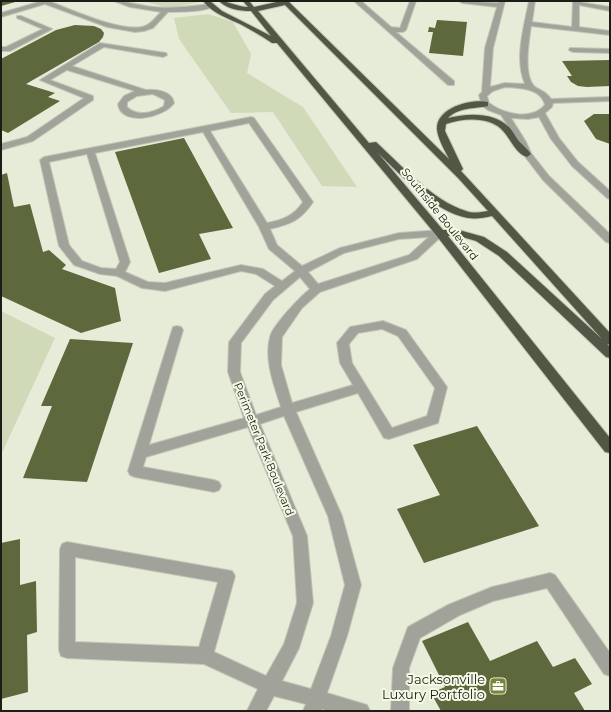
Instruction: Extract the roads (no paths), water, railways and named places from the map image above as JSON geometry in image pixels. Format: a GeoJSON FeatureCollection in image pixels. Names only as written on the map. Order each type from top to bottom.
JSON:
{"type":"FeatureCollection","features":[{"type":"Feature","properties":{"kind":"highway"},"geometry":{"type":"LineString","coordinates":[[222,1],[228,6],[239,9],[252,9],[285,2],[462,177],[610,341]]}},
{"type":"Feature","properties":{"kind":"highway","name":"Southside Boulevard"},"geometry":{"type":"LineString","coordinates":[[246,1],[440,233],[610,448]]}},
{"type":"Feature","properties":{"kind":"highway"},"geometry":{"type":"LineString","coordinates":[[208,4],[282,45]]}},
{"type":"Feature","properties":{"kind":"highway"},"geometry":{"type":"LineString","coordinates":[[462,177],[440,131],[442,123],[445,116],[453,110],[485,104]]}},
{"type":"Feature","properties":{"kind":"highway"},"geometry":{"type":"LineString","coordinates":[[442,123],[450,119],[466,117],[490,121],[504,128],[527,154]]}},
{"type":"Feature","properties":{"kind":"highway"},"geometry":{"type":"LineString","coordinates":[[344,118],[442,205],[463,214],[477,216],[494,213]]}},
{"type":"Feature","properties":{"kind":"highway"},"geometry":{"type":"LineString","coordinates":[[440,233],[459,233],[480,239],[503,254],[610,354]]}},
{"type":"Feature","properties":{"kind":"street"},"geometry":{"type":"LineString","coordinates":[[117,1],[152,10],[165,11],[174,11],[208,4]]}},
{"type":"Feature","properties":{"kind":"street"},"geometry":{"type":"LineString","coordinates":[[358,1],[451,84]]}},
{"type":"Feature","properties":{"kind":"street"},"geometry":{"type":"LineString","coordinates":[[389,29],[403,30],[413,1]]}},
{"type":"Feature","properties":{"kind":"street"},"geometry":{"type":"LineString","coordinates":[[462,1],[501,3],[489,48],[486,92]]}},
{"type":"Feature","properties":{"kind":"street"},"geometry":{"type":"LineString","coordinates":[[531,88],[526,80],[524,64],[532,1]]}},
{"type":"Feature","properties":{"kind":"street"},"geometry":{"type":"LineString","coordinates":[[1,15],[47,2],[112,26],[134,30],[146,29],[165,11]]}},
{"type":"Feature","properties":{"kind":"street"},"geometry":{"type":"LineString","coordinates":[[575,29],[576,2],[610,9]]}},
{"type":"Feature","properties":{"kind":"street"},"geometry":{"type":"LineString","coordinates":[[1,48],[7,49],[49,29],[19,17]]}},
{"type":"Feature","properties":{"kind":"street"},"geometry":{"type":"LineString","coordinates":[[528,24],[610,33]]}},
{"type":"Feature","properties":{"kind":"street"},"geometry":{"type":"LineString","coordinates":[[1,146],[30,139],[90,98],[44,80],[103,45],[163,55]]}},
{"type":"Feature","properties":{"kind":"street"},"geometry":{"type":"LineString","coordinates":[[573,50],[610,50]]}},
{"type":"Feature","properties":{"kind":"street"},"geometry":{"type":"LineString","coordinates":[[66,67],[145,92],[153,92],[166,96],[170,99],[168,107],[163,111],[148,115],[133,114],[123,109],[122,106],[126,98],[131,95],[145,92]]}},
{"type":"Feature","properties":{"kind":"street"},"geometry":{"type":"LineString","coordinates":[[549,101],[547,110],[524,117],[504,114],[492,110],[485,104],[483,97],[486,92],[493,87],[518,85],[531,88],[542,94],[549,101],[610,99]]}},
{"type":"Feature","properties":{"kind":"street"},"geometry":{"type":"LineString","coordinates":[[541,113],[555,139],[575,164],[610,196]]}},
{"type":"Feature","properties":{"kind":"street"},"geometry":{"type":"LineString","coordinates":[[504,114],[522,142],[527,154],[554,186],[610,240]]}},
{"type":"Feature","properties":{"kind":"street"},"geometry":{"type":"LineString","coordinates":[[264,227],[288,221],[302,213],[308,202],[251,120],[44,160],[64,246],[78,263],[100,271],[119,273],[146,285],[165,287],[241,268],[259,271],[283,286]]}},
{"type":"Feature","properties":{"kind":"street"},"geometry":{"type":"LineString","coordinates":[[205,129],[264,227],[273,247],[301,270],[316,290]]}},
{"type":"Feature","properties":{"kind":"street"},"geometry":{"type":"LineString","coordinates":[[90,151],[125,262],[119,273]]}},
{"type":"Feature","properties":{"kind":"street"},"geometry":{"type":"LineString","coordinates":[[315,705],[339,636],[353,585],[335,516],[288,410],[275,365],[276,336],[298,305],[316,290],[373,269],[413,257],[440,233]]}},
{"type":"Feature","properties":{"kind":"street","name":"Perimeter Park Boulevard"},"geometry":{"type":"LineString","coordinates":[[256,711],[291,648],[305,603],[300,536],[252,421],[234,372],[235,342],[269,296],[301,270],[340,251],[399,236],[440,233]]}},
{"type":"Feature","properties":{"kind":"street"},"geometry":{"type":"LineString","coordinates":[[383,325],[402,333],[441,386],[433,419],[389,434],[362,387],[346,363],[343,343],[354,330],[383,325]]}},
{"type":"Feature","properties":{"kind":"street"},"geometry":{"type":"LineString","coordinates":[[177,330],[135,471],[214,486]]}},
{"type":"Feature","properties":{"kind":"street"},"geometry":{"type":"LineString","coordinates":[[140,453],[252,421],[362,387]]}},
{"type":"Feature","properties":{"kind":"street"},"geometry":{"type":"LineString","coordinates":[[205,656],[227,576],[67,549],[67,650],[205,656],[315,705],[361,711]]}},
{"type":"Feature","properties":{"kind":"street"},"geometry":{"type":"LineString","coordinates":[[400,711],[401,668],[414,633],[454,610],[492,594],[550,580],[610,668]]}},
{"type":"Feature","properties":{"kind":"place","name":"Jacksonville Luxury Portfolio"},"geometry":{"type":"Point","coordinates":[498,686]}}]}
